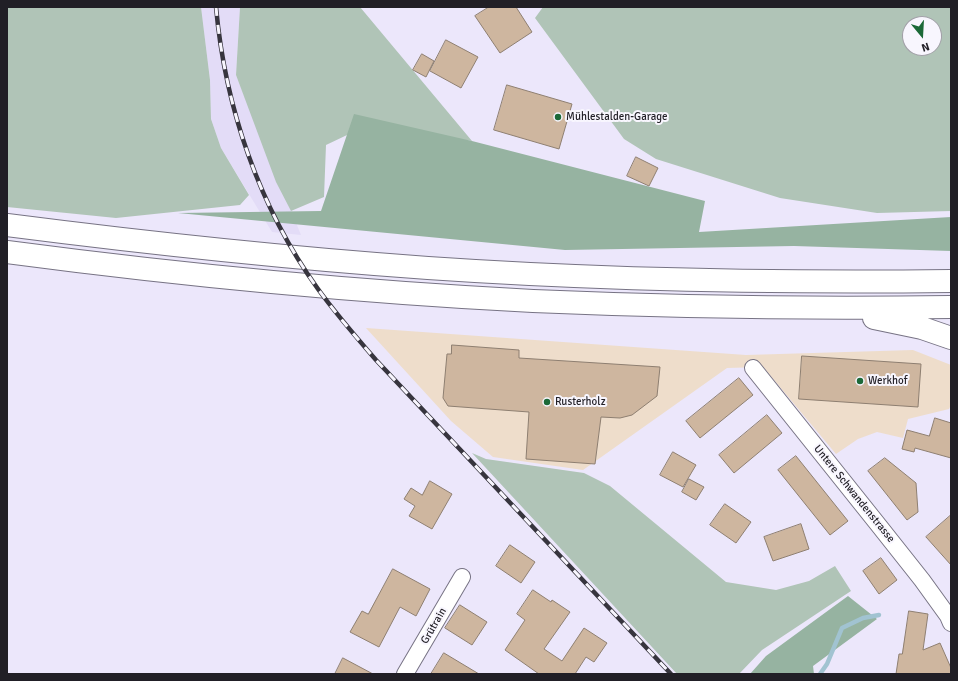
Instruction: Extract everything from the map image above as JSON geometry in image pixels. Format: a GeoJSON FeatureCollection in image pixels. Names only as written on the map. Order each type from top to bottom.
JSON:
{"type":"FeatureCollection","features":[{"type":"Feature","properties":{"kind":"highway"},"geometry":{"type":"LineString","coordinates":[[7,226],[198,248],[429,268],[707,281],[951,281]]}},
{"type":"Feature","properties":{"kind":"highway"},"geometry":{"type":"LineString","coordinates":[[7,252],[88,263],[244,279],[368,290],[531,301],[720,307],[951,307]]}},
{"type":"Feature","properties":{"kind":"highway"},"geometry":{"type":"LineString","coordinates":[[824,308],[905,324],[936,332],[951,338]]}},
{"type":"Feature","properties":{"kind":"street","name":"Untere Schwandenstrasse"},"geometry":{"type":"LineString","coordinates":[[753,368],[922,580],[948,616],[951,623]]}},
{"type":"Feature","properties":{"kind":"street","name":"Grütrain"},"geometry":{"type":"LineString","coordinates":[[405,674],[462,577]]}},
{"type":"Feature","properties":{"kind":"shaded area"},"geometry":{"type":"Polygon","coordinates":[[[201,7],[240,7],[236,75],[301,235],[272,232],[221,148],[211,119],[210,80],[201,7]]]}},
{"type":"Feature","properties":{"kind":"shaded area"},"geometry":{"type":"Polygon","coordinates":[[[366,328],[746,355],[913,350],[951,365],[951,405],[949,409],[908,419],[903,438],[877,432],[858,439],[836,454],[763,367],[727,368],[583,470],[493,457],[451,421],[366,328]]]}},
{"type":"Feature","properties":{"kind":"green space"},"geometry":{"type":"Polygon","coordinates":[[[7,7],[201,7],[210,80],[211,119],[221,148],[249,195],[240,205],[116,218],[7,207],[7,7]]]}},
{"type":"Feature","properties":{"kind":"green space"},"geometry":{"type":"Polygon","coordinates":[[[240,7],[360,7],[472,141],[366,126],[326,145],[324,197],[291,211],[276,182],[236,75],[240,7]]]}},
{"type":"Feature","properties":{"kind":"green space"},"geometry":{"type":"Polygon","coordinates":[[[543,7],[951,7],[951,211],[877,213],[780,198],[656,159],[624,139],[535,18],[543,7]]]}},
{"type":"Feature","properties":{"kind":"green space"},"geometry":{"type":"Polygon","coordinates":[[[354,114],[472,141],[705,201],[699,232],[951,217],[951,251],[794,246],[565,250],[178,213],[321,211],[354,114]]]}},
{"type":"Feature","properties":{"kind":"green space"},"geometry":{"type":"Polygon","coordinates":[[[472,453],[486,459],[584,473],[610,486],[726,582],[776,590],[809,581],[835,566],[851,591],[762,650],[739,674],[677,674],[472,453]]]}},
{"type":"Feature","properties":{"kind":"green space"},"geometry":{"type":"Polygon","coordinates":[[[848,596],[877,619],[813,666],[814,674],[750,674],[766,656],[848,596]]]}},
{"type":"Feature","properties":{"kind":"building"},"geometry":{"type":"Polygon","coordinates":[[[489,7],[516,7],[532,32],[500,53],[475,16],[489,7]]]}},
{"type":"Feature","properties":{"kind":"building"},"geometry":{"type":"Polygon","coordinates":[[[446,40],[478,57],[461,88],[430,71],[446,40]]]}},
{"type":"Feature","properties":{"kind":"building"},"geometry":{"type":"Polygon","coordinates":[[[422,54],[434,61],[426,77],[413,70],[422,54]]]}},
{"type":"Feature","properties":{"kind":"building"},"geometry":{"type":"Polygon","coordinates":[[[507,85],[572,104],[559,149],[494,130],[507,85]]]}},
{"type":"Feature","properties":{"kind":"building"},"geometry":{"type":"Polygon","coordinates":[[[636,157],[658,168],[649,186],[627,176],[636,157]]]}},
{"type":"Feature","properties":{"kind":"building","name":"Rusterholz"},"geometry":{"type":"Polygon","coordinates":[[[452,345],[519,350],[519,358],[660,367],[657,396],[632,415],[620,418],[601,417],[595,464],[526,459],[529,412],[448,406],[443,398],[447,354],[451,354],[452,345]]]}},
{"type":"Feature","properties":{"kind":"building","name":"Werkhof"},"geometry":{"type":"Polygon","coordinates":[[[802,356],[921,364],[918,407],[799,399],[802,356]]]}},
{"type":"Feature","properties":{"kind":"building"},"geometry":{"type":"Polygon","coordinates":[[[739,378],[753,395],[700,438],[686,421],[739,378]]]}},
{"type":"Feature","properties":{"kind":"building"},"geometry":{"type":"Polygon","coordinates":[[[767,415],[782,433],[734,473],[719,455],[767,415]]]}},
{"type":"Feature","properties":{"kind":"building"},"geometry":{"type":"Polygon","coordinates":[[[935,418],[951,423],[951,458],[915,448],[914,452],[902,449],[907,430],[929,436],[935,418]]]}},
{"type":"Feature","properties":{"kind":"building"},"geometry":{"type":"Polygon","coordinates":[[[673,452],[696,465],[683,487],[660,475],[673,452]]]}},
{"type":"Feature","properties":{"kind":"building"},"geometry":{"type":"Polygon","coordinates":[[[796,456],[848,521],[830,535],[778,470],[796,456]]]}},
{"type":"Feature","properties":{"kind":"building"},"geometry":{"type":"Polygon","coordinates":[[[885,458],[916,483],[918,512],[907,520],[868,471],[885,458]]]}},
{"type":"Feature","properties":{"kind":"building"},"geometry":{"type":"Polygon","coordinates":[[[689,479],[704,487],[696,500],[682,492],[689,479]]]}},
{"type":"Feature","properties":{"kind":"building"},"geometry":{"type":"Polygon","coordinates":[[[430,481],[452,494],[432,529],[409,516],[415,506],[404,499],[411,488],[422,495],[430,481]]]}},
{"type":"Feature","properties":{"kind":"building"},"geometry":{"type":"Polygon","coordinates":[[[725,504],[751,522],[736,543],[710,525],[725,504]]]}},
{"type":"Feature","properties":{"kind":"building"},"geometry":{"type":"Polygon","coordinates":[[[951,515],[951,565],[926,537],[951,515]]]}},
{"type":"Feature","properties":{"kind":"building"},"geometry":{"type":"Polygon","coordinates":[[[801,524],[809,549],[773,561],[764,537],[801,524]]]}},
{"type":"Feature","properties":{"kind":"building"},"geometry":{"type":"Polygon","coordinates":[[[510,545],[535,562],[521,583],[496,566],[510,545]]]}},
{"type":"Feature","properties":{"kind":"building"},"geometry":{"type":"Polygon","coordinates":[[[881,558],[897,580],[879,594],[863,571],[881,558]]]}},
{"type":"Feature","properties":{"kind":"building"},"geometry":{"type":"Polygon","coordinates":[[[393,569],[430,589],[416,616],[400,607],[379,647],[350,632],[362,611],[368,614],[393,569]]]}},
{"type":"Feature","properties":{"kind":"building"},"geometry":{"type":"Polygon","coordinates":[[[533,590],[570,612],[544,649],[562,661],[584,628],[607,643],[594,662],[586,657],[575,674],[539,674],[505,650],[525,620],[517,614],[533,590]]]}},
{"type":"Feature","properties":{"kind":"building"},"geometry":{"type":"Polygon","coordinates":[[[460,605],[487,622],[472,645],[445,628],[460,605]]]}},
{"type":"Feature","properties":{"kind":"building"},"geometry":{"type":"Polygon","coordinates":[[[909,611],[928,614],[923,650],[940,643],[951,668],[951,674],[896,674],[899,654],[902,654],[909,611]]]}},
{"type":"Feature","properties":{"kind":"building"},"geometry":{"type":"Polygon","coordinates":[[[444,653],[479,674],[431,674],[444,653]]]}},
{"type":"Feature","properties":{"kind":"building"},"geometry":{"type":"Polygon","coordinates":[[[343,658],[373,674],[335,674],[343,658]]]}},
{"type":"Feature","properties":{"kind":"waterway"},"geometry":{"type":"LineString","coordinates":[[820,674],[827,664],[842,628],[863,618],[879,615]]}},
{"type":"Feature","properties":{"kind":"railway"},"geometry":{"type":"LineString","coordinates":[[216,7],[227,82],[248,155],[278,224],[318,289],[376,360],[671,674]]}},
{"type":"Feature","properties":{"kind":"place","name":"Mühlestalden-Garage"},"geometry":{"type":"Point","coordinates":[558,117]}},
{"type":"Feature","properties":{"kind":"place","name":"Werkhof"},"geometry":{"type":"Point","coordinates":[860,381]}},
{"type":"Feature","properties":{"kind":"place","name":"Rusterholz"},"geometry":{"type":"Point","coordinates":[547,402]}}]}
